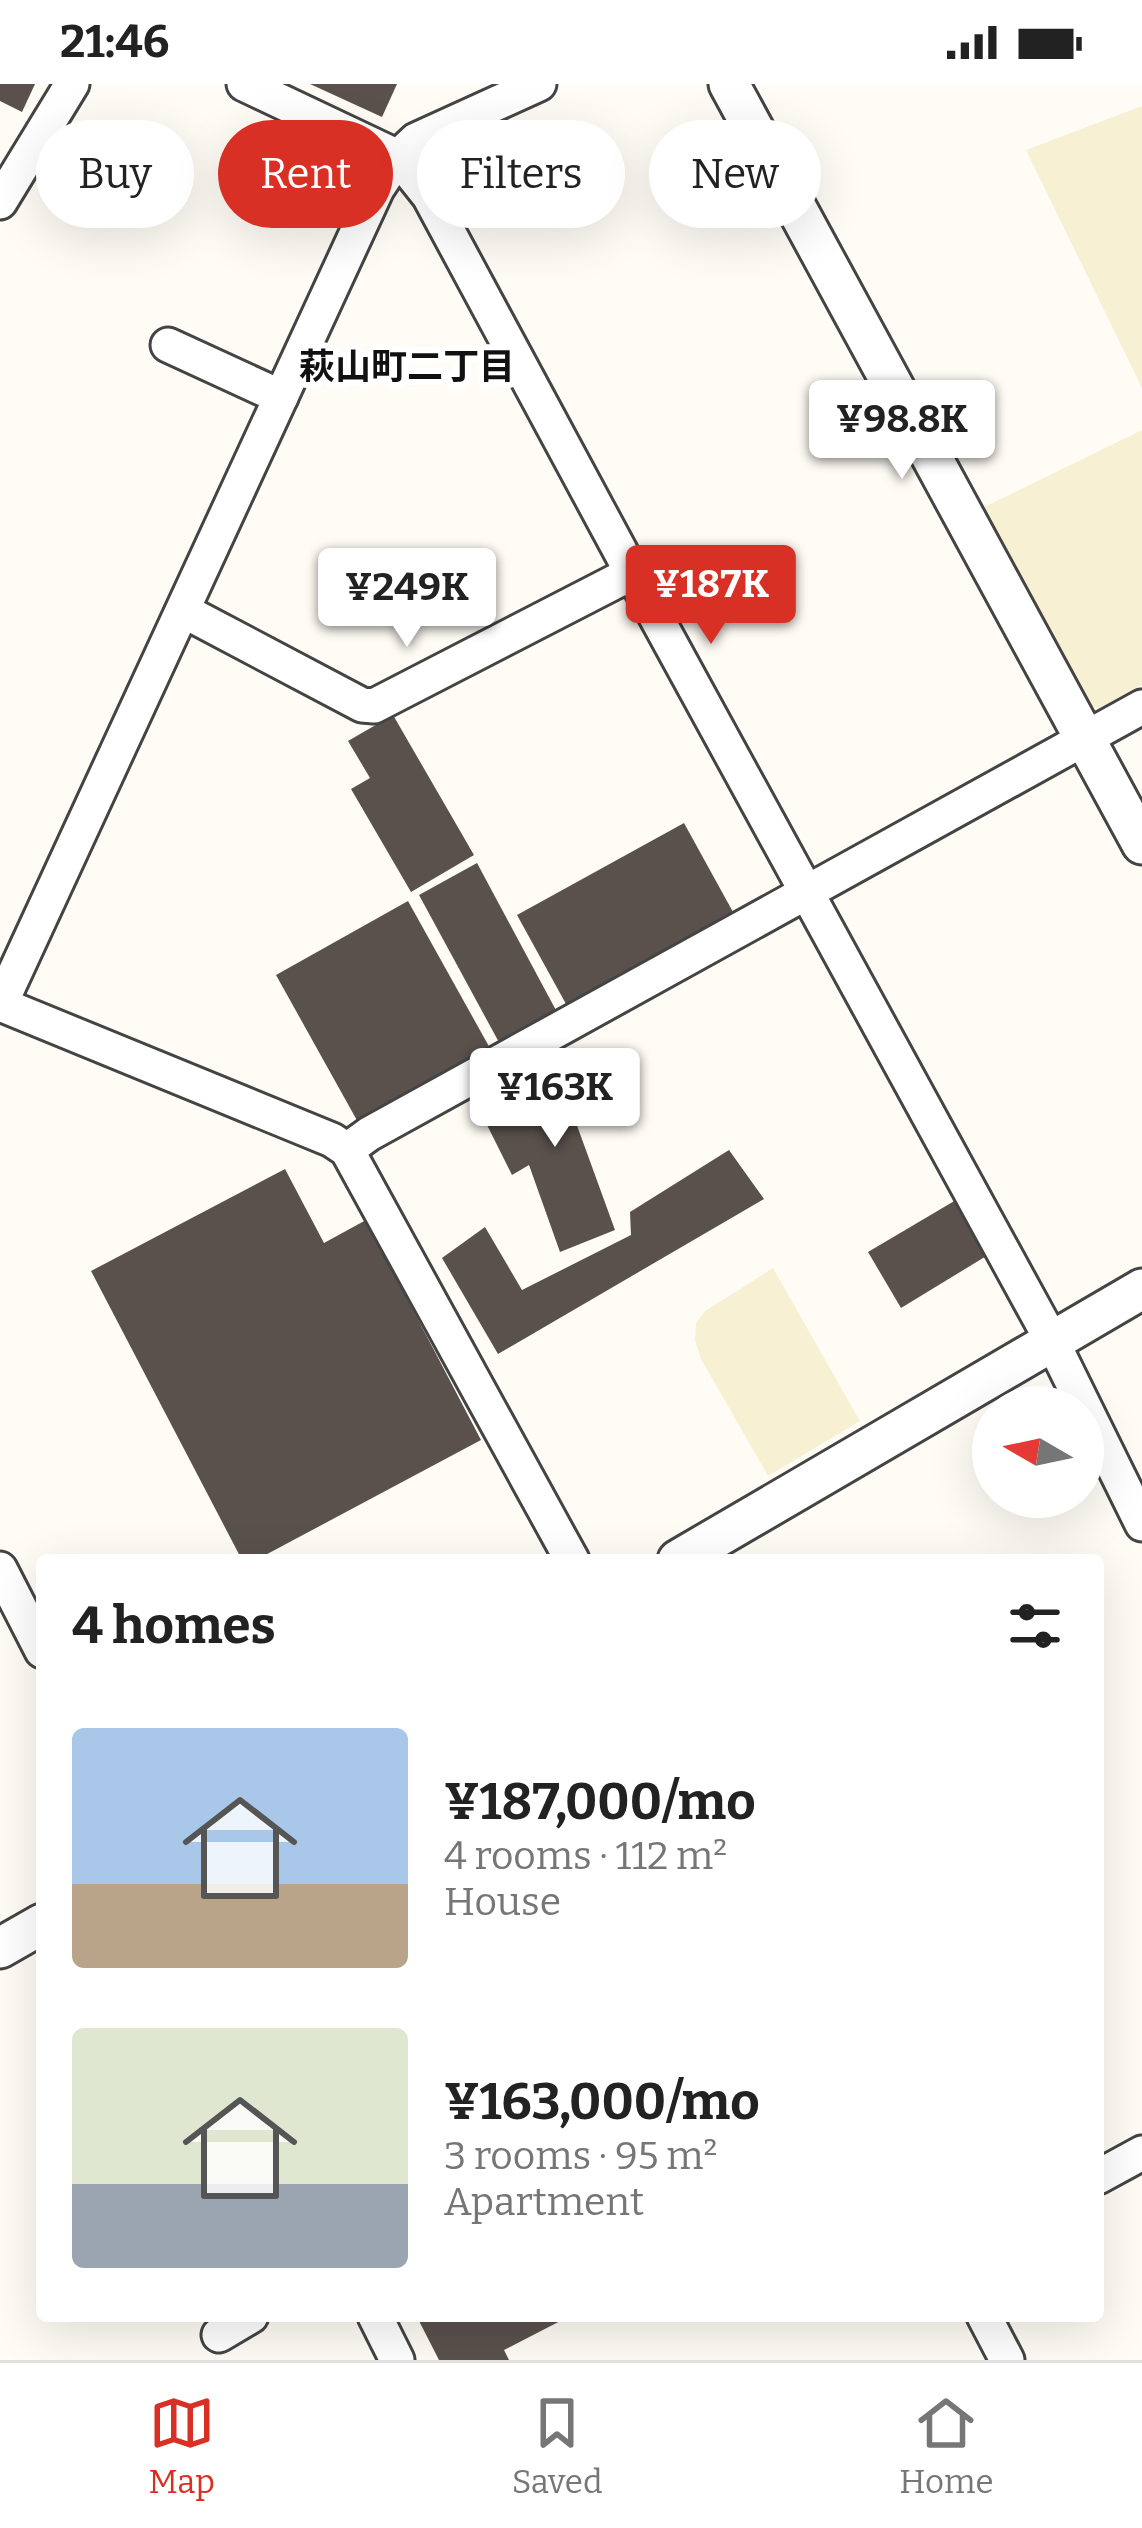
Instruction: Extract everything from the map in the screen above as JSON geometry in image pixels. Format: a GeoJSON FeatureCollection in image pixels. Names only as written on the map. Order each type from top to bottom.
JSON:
{"type":"FeatureCollection","features":[{"type":"Feature","properties":{"kind":"street"},"geometry":{"type":"LineString","coordinates":[[0,202],[72,84]]}},
{"type":"Feature","properties":{"kind":"street"},"geometry":{"type":"LineString","coordinates":[[244,84],[398,157],[429,196],[1052,1341],[1142,1524]]}},
{"type":"Feature","properties":{"kind":"street"},"geometry":{"type":"LineString","coordinates":[[539,84],[416,140],[377,189],[0,1005],[347,1150],[569,1554]]}},
{"type":"Feature","properties":{"kind":"street"},"geometry":{"type":"LineString","coordinates":[[729,84],[1142,844]]}},
{"type":"Feature","properties":{"kind":"street"},"geometry":{"type":"LineString","coordinates":[[168,345],[281,397]]}},
{"type":"Feature","properties":{"kind":"street"},"geometry":{"type":"LineString","coordinates":[[184,611],[362,705],[374,706],[632,573]]}},
{"type":"Feature","properties":{"kind":"street"},"geometry":{"type":"LineString","coordinates":[[347,1150],[1142,707]]}},
{"type":"Feature","properties":{"kind":"street"},"geometry":{"type":"LineString","coordinates":[[688,1554],[1142,1289]]}},
{"type":"Feature","properties":{"kind":"street"},"geometry":{"type":"LineString","coordinates":[[0,1569],[36,1639]]}},
{"type":"Feature","properties":{"kind":"street"},"geometry":{"type":"LineString","coordinates":[[0,1948],[36,1927]]}},
{"type":"Feature","properties":{"kind":"street"},"geometry":{"type":"LineString","coordinates":[[1104,2174],[1142,2153]]}},
{"type":"Feature","properties":{"kind":"street"},"geometry":{"type":"LineString","coordinates":[[219,2335],[241,2322]]}},
{"type":"Feature","properties":{"kind":"street"},"geometry":{"type":"LineString","coordinates":[[378,2322],[398,2360]]}},
{"type":"Feature","properties":{"kind":"street"},"geometry":{"type":"LineString","coordinates":[[987,2322],[1007,2360]]}},
{"type":"Feature","properties":{"kind":"shaded area"},"geometry":{"type":"Polygon","coordinates":[[[1142,106],[1142,388],[1026,150],[1142,106]]]}},
{"type":"Feature","properties":{"kind":"shaded area"},"geometry":{"type":"Polygon","coordinates":[[[1142,430],[1142,685],[1099,708],[1084,705],[980,509],[1142,430]]]}},
{"type":"Feature","properties":{"kind":"shaded area"},"geometry":{"type":"Polygon","coordinates":[[[773,1268],[860,1421],[768,1476],[701,1359],[695,1340],[696,1323],[705,1311],[773,1268]]]}},
{"type":"Feature","properties":{"kind":"building"},"geometry":{"type":"Polygon","coordinates":[[[0,84],[35,84],[22,112],[0,101],[0,84]]]}},
{"type":"Feature","properties":{"kind":"building"},"geometry":{"type":"Polygon","coordinates":[[[310,84],[397,84],[382,117],[310,84]]]}},
{"type":"Feature","properties":{"kind":"building"},"geometry":{"type":"Polygon","coordinates":[[[393,715],[474,855],[411,892],[351,789],[370,778],[348,741],[393,715]]]}},
{"type":"Feature","properties":{"kind":"building"},"geometry":{"type":"Polygon","coordinates":[[[684,823],[733,912],[566,1004],[517,915],[684,823]]]}},
{"type":"Feature","properties":{"kind":"building"},"geometry":{"type":"Polygon","coordinates":[[[477,863],[558,1014],[501,1046],[419,895],[477,863]]]}},
{"type":"Feature","properties":{"kind":"building"},"geometry":{"type":"Polygon","coordinates":[[[408,901],[491,1050],[359,1124],[276,975],[408,901]]]}},
{"type":"Feature","properties":{"kind":"building"},"geometry":{"type":"Polygon","coordinates":[[[583,1054],[600,1111],[575,1120],[615,1230],[560,1252],[529,1165],[512,1175],[481,1113],[583,1054]]]}},
{"type":"Feature","properties":{"kind":"building"},"geometry":{"type":"Polygon","coordinates":[[[729,1150],[764,1199],[498,1354],[442,1258],[485,1227],[522,1290],[631,1235],[630,1212],[729,1150]]]}},
{"type":"Feature","properties":{"kind":"building"},"geometry":{"type":"Polygon","coordinates":[[[285,1169],[324,1243],[366,1220],[481,1440],[267,1554],[239,1554],[91,1271],[285,1169]]]}},
{"type":"Feature","properties":{"kind":"building"},"geometry":{"type":"Polygon","coordinates":[[[956,1200],[988,1255],[901,1308],[868,1252],[956,1200]]]}},
{"type":"Feature","properties":{"kind":"building"},"geometry":{"type":"Polygon","coordinates":[[[420,2322],[558,2322],[504,2350],[509,2360],[439,2360],[420,2322]]]}},
{"type":"Feature","properties":{"kind":"district","name":"萩山町二丁目"},"geometry":{"type":"Point","coordinates":[407,367]}}]}
